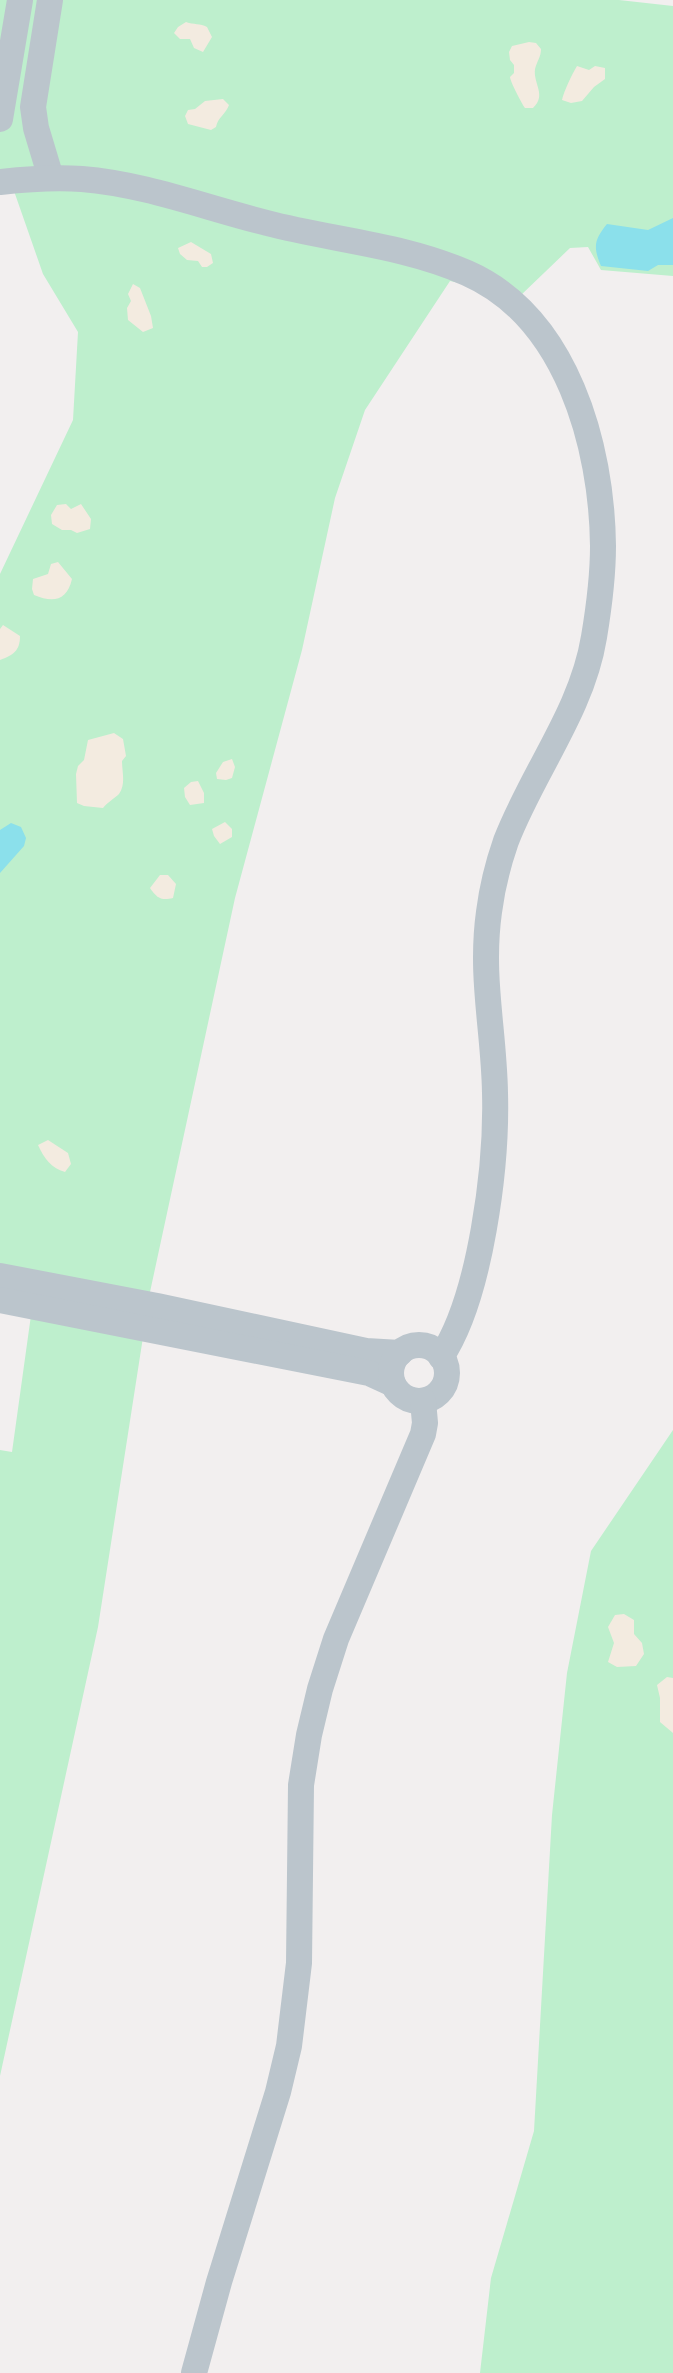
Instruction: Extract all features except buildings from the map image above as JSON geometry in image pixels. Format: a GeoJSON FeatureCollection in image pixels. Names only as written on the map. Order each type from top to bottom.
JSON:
{"type":"FeatureCollection","features":[{"type":"Feature","properties":{"kind":"street"},"geometry":{"type":"LineString","coordinates":[[0,120],[20,0]]}},
{"type":"Feature","properties":{"kind":"street"},"geometry":{"type":"LineString","coordinates":[[50,0],[33,108],[38,138],[51,178]]}},
{"type":"Feature","properties":{"kind":"street"},"geometry":{"type":"LineString","coordinates":[[0,182],[51,178],[85,179],[129,187],[271,224],[422,258],[468,273],[502,295],[532,324],[556,358],[582,415],[596,472],[602,521],[602,569],[593,644],[577,696],[517,816],[503,851],[492,893],[485,967],[495,1093],[492,1162],[482,1230],[470,1288],[457,1330],[441,1357]]}},
{"type":"Feature","properties":{"kind":"street"},"geometry":{"type":"LineString","coordinates":[[0,1276],[369,1373],[393,1384],[402,1396],[416,1401],[438,1394],[442,1387],[446,1372],[441,1357],[436,1352],[422,1346],[406,1348],[396,1358],[391,1370],[393,1384]]}},
{"type":"Feature","properties":{"kind":"street"},"geometry":{"type":"LineString","coordinates":[[0,1300],[154,1318],[366,1351],[400,1353]]}},
{"type":"Feature","properties":{"kind":"street"},"geometry":{"type":"LineString","coordinates":[[194,2373],[209,2314],[278,2092],[289,2046],[300,1946],[299,1806],[304,1760],[311,1726],[320,1689],[336,1639],[423,1434],[425,1423],[423,1400]]}},
{"type":"Feature","properties":{"kind":"green space"},"geometry":{"type":"Polygon","coordinates":[[[0,0],[619,0],[673,6],[673,276],[601,270],[588,247],[570,248],[520,296],[450,281],[365,410],[335,498],[302,650],[235,898],[150,1292],[98,1627],[0,2076],[0,1450],[12,1452],[37,1272],[0,1264],[0,574],[73,420],[78,332],[43,274],[14,191],[0,185],[0,0]]]}},
{"type":"Feature","properties":{"kind":"green space"},"geometry":{"type":"Polygon","coordinates":[[[673,1430],[673,2373],[480,2373],[491,2278],[534,2131],[552,1815],[567,1673],[591,1551],[673,1430]]]}},
{"type":"Feature","properties":{"kind":"sand"},"geometry":{"type":"Polygon","coordinates":[[[186,22],[207,27],[212,37],[203,52],[194,48],[190,39],[180,39],[174,33],[178,27],[186,22]]]}},
{"type":"Feature","properties":{"kind":"sand"},"geometry":{"type":"Polygon","coordinates":[[[529,42],[536,43],[541,49],[535,69],[539,99],[533,108],[525,108],[510,77],[514,73],[514,65],[510,60],[509,52],[512,46],[529,42]]]}},
{"type":"Feature","properties":{"kind":"sand"},"geometry":{"type":"Polygon","coordinates":[[[577,66],[589,70],[595,66],[605,68],[605,79],[594,87],[582,101],[571,103],[562,100],[577,66]]]}},
{"type":"Feature","properties":{"kind":"sand"},"geometry":{"type":"Polygon","coordinates":[[[223,99],[229,105],[216,127],[211,130],[188,124],[185,116],[188,110],[195,109],[205,101],[223,99]]]}},
{"type":"Feature","properties":{"kind":"sand"},"geometry":{"type":"Polygon","coordinates":[[[191,242],[211,254],[213,263],[207,267],[202,267],[198,261],[187,260],[180,254],[178,248],[191,242]]]}},
{"type":"Feature","properties":{"kind":"sand"},"geometry":{"type":"Polygon","coordinates":[[[133,284],[140,288],[151,316],[153,328],[143,332],[128,320],[127,308],[131,301],[128,294],[133,284]]]}},
{"type":"Feature","properties":{"kind":"sand"},"geometry":{"type":"Polygon","coordinates":[[[66,504],[71,509],[81,504],[91,519],[90,529],[77,533],[71,530],[62,530],[52,524],[51,515],[57,505],[66,504]]]}},
{"type":"Feature","properties":{"kind":"sand"},"geometry":{"type":"Polygon","coordinates":[[[58,562],[72,579],[67,592],[63,596],[53,599],[34,595],[32,589],[33,579],[48,574],[51,564],[58,562]]]}},
{"type":"Feature","properties":{"kind":"sand"},"geometry":{"type":"Polygon","coordinates":[[[3,625],[20,636],[20,641],[15,652],[0,660],[0,629],[3,625]]]}},
{"type":"Feature","properties":{"kind":"sand"},"geometry":{"type":"Polygon","coordinates":[[[114,733],[123,739],[126,756],[122,761],[123,782],[119,794],[103,808],[84,806],[77,803],[76,774],[78,766],[84,760],[88,740],[114,733]]]}},
{"type":"Feature","properties":{"kind":"sand"},"geometry":{"type":"Polygon","coordinates":[[[232,759],[235,767],[232,778],[226,780],[217,779],[216,773],[223,762],[232,759]]]}},
{"type":"Feature","properties":{"kind":"sand"},"geometry":{"type":"Polygon","coordinates":[[[198,781],[204,793],[204,803],[190,805],[185,797],[184,788],[191,782],[198,781]]]}},
{"type":"Feature","properties":{"kind":"sand"},"geometry":{"type":"Polygon","coordinates":[[[225,822],[232,829],[232,837],[220,844],[214,836],[212,829],[225,822]]]}},
{"type":"Feature","properties":{"kind":"sand"},"geometry":{"type":"Polygon","coordinates":[[[160,875],[168,875],[176,884],[173,898],[160,898],[150,888],[160,875]]]}},
{"type":"Feature","properties":{"kind":"sand"},"geometry":{"type":"Polygon","coordinates":[[[48,1140],[68,1153],[71,1164],[65,1172],[52,1165],[40,1150],[38,1145],[48,1140]]]}},
{"type":"Feature","properties":{"kind":"sand"},"geometry":{"type":"Polygon","coordinates":[[[624,1614],[634,1620],[634,1634],[642,1643],[644,1654],[636,1666],[617,1667],[608,1662],[614,1643],[608,1627],[615,1615],[624,1614]]]}},
{"type":"Feature","properties":{"kind":"sand"},"geometry":{"type":"Polygon","coordinates":[[[667,1677],[673,1678],[673,1733],[660,1722],[660,1698],[657,1685],[667,1677]]]}},
{"type":"Feature","properties":{"kind":"water"},"geometry":{"type":"Polygon","coordinates":[[[673,218],[673,265],[658,265],[648,271],[601,266],[596,244],[599,235],[607,224],[648,230],[673,218]]]}},
{"type":"Feature","properties":{"kind":"water"},"geometry":{"type":"Polygon","coordinates":[[[11,823],[21,827],[26,838],[24,846],[0,873],[0,830],[11,823]]]}}]}
